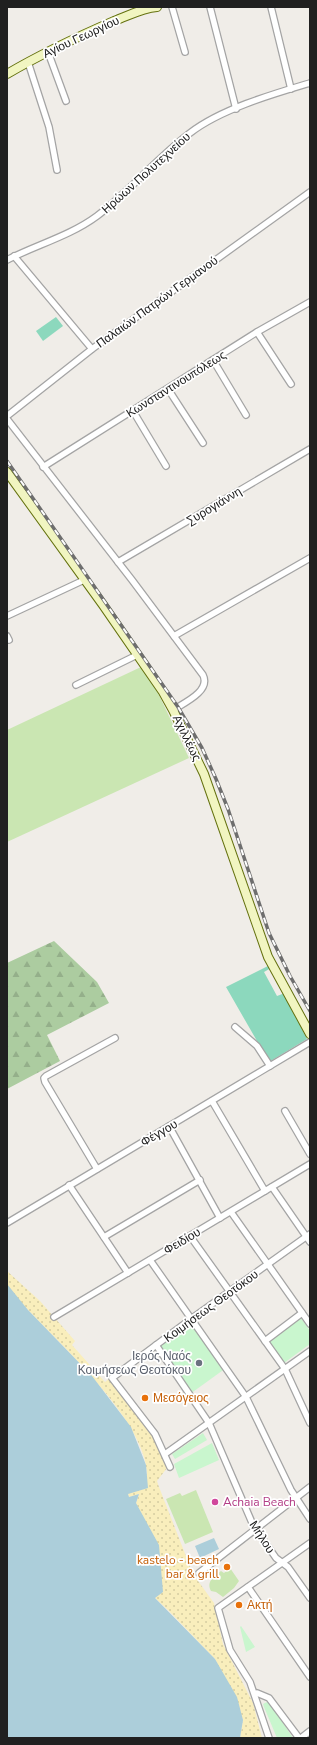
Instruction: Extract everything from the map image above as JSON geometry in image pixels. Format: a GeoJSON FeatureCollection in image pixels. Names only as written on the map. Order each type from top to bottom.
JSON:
{"type":"FeatureCollection","features":[{"type":"Feature","properties":{"kind":"street","name":"Αγίου Γεωργίου"},"geometry":{"type":"LineString","coordinates":[[7,74],[97,28],[149,7],[157,7]]}},
{"type":"Feature","properties":{"kind":"street"},"geometry":{"type":"LineString","coordinates":[[172,7],[185,52]]}},
{"type":"Feature","properties":{"kind":"street"},"geometry":{"type":"LineString","coordinates":[[210,7],[236,109]]}},
{"type":"Feature","properties":{"kind":"street"},"geometry":{"type":"LineString","coordinates":[[271,7],[291,89]]}},
{"type":"Feature","properties":{"kind":"street"},"geometry":{"type":"LineString","coordinates":[[48,52],[66,101]]}},
{"type":"Feature","properties":{"kind":"street"},"geometry":{"type":"LineString","coordinates":[[28,62],[49,127],[57,170]]}},
{"type":"Feature","properties":{"kind":"street","name":"Ηρώων Πολυτεχνείου"},"geometry":{"type":"LineString","coordinates":[[7,260],[75,229],[96,216],[190,133],[210,121],[236,109],[310,83]]}},
{"type":"Feature","properties":{"kind":"street","name":"Παλαιών Πατρών Γερμανού"},"geometry":{"type":"LineString","coordinates":[[7,416],[92,349],[310,192]]}},
{"type":"Feature","properties":{"kind":"street"},"geometry":{"type":"LineString","coordinates":[[14,256],[92,349]]}},
{"type":"Feature","properties":{"kind":"street","name":"Κωνσταντινουπόλεως"},"geometry":{"type":"LineString","coordinates":[[43,467],[257,332],[310,302]]}},
{"type":"Feature","properties":{"kind":"street"},"geometry":{"type":"LineString","coordinates":[[257,332],[291,384]]}},
{"type":"Feature","properties":{"kind":"street"},"geometry":{"type":"LineString","coordinates":[[213,360],[246,415]]}},
{"type":"Feature","properties":{"kind":"street"},"geometry":{"type":"LineString","coordinates":[[168,389],[203,443]]}},
{"type":"Feature","properties":{"kind":"street"},"geometry":{"type":"LineString","coordinates":[[133,411],[166,466]]}},
{"type":"Feature","properties":{"kind":"street"},"geometry":{"type":"LineString","coordinates":[[7,419],[202,673],[205,680],[202,690],[173,710]]}},
{"type":"Feature","properties":{"kind":"street","name":"Συρογιάννη"},"geometry":{"type":"LineString","coordinates":[[118,562],[310,449]]}},
{"type":"Feature","properties":{"kind":"street","name":"Αχιλλέως"},"geometry":{"type":"LineString","coordinates":[[7,472],[163,692],[173,710],[204,774],[268,957],[310,1034]]}},
{"type":"Feature","properties":{"kind":"street"},"geometry":{"type":"LineString","coordinates":[[174,636],[310,558]]}},
{"type":"Feature","properties":{"kind":"street"},"geometry":{"type":"LineString","coordinates":[[7,616],[84,580]]}},
{"type":"Feature","properties":{"kind":"street"},"geometry":{"type":"LineString","coordinates":[[7,636],[9,640],[7,640]]}},
{"type":"Feature","properties":{"kind":"street"},"geometry":{"type":"LineString","coordinates":[[76,684],[137,656]]}},
{"type":"Feature","properties":{"kind":"street"},"geometry":{"type":"LineString","coordinates":[[235,1027],[257,1046],[270,1066]]}},
{"type":"Feature","properties":{"kind":"street"},"geometry":{"type":"LineString","coordinates":[[97,1169],[44,1078],[115,1038]]}},
{"type":"Feature","properties":{"kind":"street","name":"Φέγγου"},"geometry":{"type":"LineString","coordinates":[[7,1224],[310,1042]]}},
{"type":"Feature","properties":{"kind":"street"},"geometry":{"type":"LineString","coordinates":[[212,1101],[265,1191]]}},
{"type":"Feature","properties":{"kind":"street"},"geometry":{"type":"LineString","coordinates":[[285,1111],[310,1154]]}},
{"type":"Feature","properties":{"kind":"street"},"geometry":{"type":"LineString","coordinates":[[170,1126],[220,1218]]}},
{"type":"Feature","properties":{"kind":"street","name":"Φειδίου"},"geometry":{"type":"LineString","coordinates":[[54,1317],[310,1164]]}},
{"type":"Feature","properties":{"kind":"street"},"geometry":{"type":"LineString","coordinates":[[104,1237],[200,1180]]}},
{"type":"Feature","properties":{"kind":"street"},"geometry":{"type":"LineString","coordinates":[[69,1186],[128,1273]]}},
{"type":"Feature","properties":{"kind":"street"},"geometry":{"type":"LineString","coordinates":[[272,1187],[308,1235],[310,1242]]}},
{"type":"Feature","properties":{"kind":"street"},"geometry":{"type":"LineString","coordinates":[[231,1212],[310,1324]]}},
{"type":"Feature","properties":{"kind":"street","name":"Κοιμήσεως Θεοτόκου"},"geometry":{"type":"LineString","coordinates":[[165,1454],[155,1434],[112,1378],[308,1235]]}},
{"type":"Feature","properties":{"kind":"street"},"geometry":{"type":"LineString","coordinates":[[190,1236],[285,1369],[310,1423]]}},
{"type":"Feature","properties":{"kind":"street"},"geometry":{"type":"LineString","coordinates":[[150,1260],[246,1397],[295,1498],[310,1519]]}},
{"type":"Feature","properties":{"kind":"street"},"geometry":{"type":"LineString","coordinates":[[264,1341],[302,1313]]}},
{"type":"Feature","properties":{"kind":"street","name":"Μήλου"},"geometry":{"type":"LineString","coordinates":[[156,1345],[209,1423],[255,1528],[276,1558],[288,1567],[310,1598]]}},
{"type":"Feature","properties":{"kind":"street"},"geometry":{"type":"LineString","coordinates":[[170,1467],[165,1454],[310,1351]]}},
{"type":"Feature","properties":{"kind":"street"},"geometry":{"type":"LineString","coordinates":[[199,1573],[255,1528],[310,1487]]}},
{"type":"Feature","properties":{"kind":"street"},"geometry":{"type":"LineString","coordinates":[[269,1738],[251,1686],[231,1653],[218,1608],[310,1543]]}},
{"type":"Feature","properties":{"kind":"street"},"geometry":{"type":"LineString","coordinates":[[248,1587],[310,1677]]}},
{"type":"Feature","properties":{"kind":"street"},"geometry":{"type":"LineString","coordinates":[[257,1694],[270,1698],[300,1738],[310,1732]]}},
{"type":"Feature","properties":{"kind":"green space"},"geometry":{"type":"Polygon","coordinates":[[[56,317],[63,326],[43,341],[36,331],[56,317]]]}},
{"type":"Feature","properties":{"kind":"green space"},"geometry":{"type":"Polygon","coordinates":[[[141,667],[158,693],[189,758],[7,842],[7,730],[141,667]]]}},
{"type":"Feature","properties":{"kind":"green space"},"geometry":{"type":"Polygon","coordinates":[[[54,941],[97,982],[109,1003],[47,1035],[60,1061],[7,1089],[7,963],[54,941]]]}},
{"type":"Feature","properties":{"kind":"green space"},"geometry":{"type":"Polygon","coordinates":[[[270,965],[271,968],[264,972],[277,996],[285,993],[307,1039],[269,1062],[226,987],[270,965]]]}},
{"type":"Feature","properties":{"kind":"green space"},"geometry":{"type":"Polygon","coordinates":[[[301,1318],[310,1331],[310,1344],[284,1363],[269,1341],[301,1318]]]}},
{"type":"Feature","properties":{"kind":"green space"},"geometry":{"type":"Polygon","coordinates":[[[191,1319],[226,1368],[190,1394],[156,1345],[191,1319]]]}},
{"type":"Feature","properties":{"kind":"green space"},"geometry":{"type":"Polygon","coordinates":[[[203,1433],[207,1440],[175,1459],[172,1454],[203,1433]]]}},
{"type":"Feature","properties":{"kind":"green space"},"geometry":{"type":"Polygon","coordinates":[[[212,1443],[219,1460],[179,1478],[174,1464],[212,1443]]]}},
{"type":"Feature","properties":{"kind":"green space"},"geometry":{"type":"Polygon","coordinates":[[[196,1490],[213,1532],[185,1544],[166,1499],[180,1493],[182,1496],[196,1490]]]}},
{"type":"Feature","properties":{"kind":"green space"},"geometry":{"type":"Polygon","coordinates":[[[230,1568],[239,1581],[234,1588],[223,1597],[216,1592],[211,1591],[209,1584],[213,1577],[221,1571],[224,1573],[230,1568]]]}},
{"type":"Feature","properties":{"kind":"green space"},"geometry":{"type":"Polygon","coordinates":[[[241,1626],[255,1647],[246,1652],[240,1627],[241,1626]]]}},
{"type":"Feature","properties":{"kind":"green space"},"geometry":{"type":"Polygon","coordinates":[[[267,1702],[271,1705],[293,1738],[277,1738],[263,1704],[267,1702]]]}},
{"type":"Feature","properties":{"kind":"sand"},"geometry":{"type":"Polygon","coordinates":[[[7,1271],[40,1301],[75,1341],[72,1345],[105,1382],[110,1378],[143,1421],[157,1443],[167,1468],[157,1481],[159,1487],[193,1574],[214,1603],[223,1644],[253,1703],[262,1738],[240,1738],[243,1720],[215,1659],[155,1598],[159,1594],[145,1523],[136,1503],[139,1494],[129,1497],[128,1494],[147,1474],[143,1454],[133,1433],[119,1410],[102,1388],[14,1294],[7,1283],[7,1271]]]}},
{"type":"Feature","properties":{"kind":"water"},"geometry":{"type":"Polygon","coordinates":[[[7,1284],[28,1310],[92,1376],[131,1427],[146,1465],[148,1488],[128,1494],[129,1497],[139,1494],[136,1503],[159,1545],[163,1592],[155,1598],[215,1659],[237,1697],[243,1720],[240,1738],[7,1738],[7,1284]]]}},
{"type":"Feature","properties":{"kind":"water"},"geometry":{"type":"Polygon","coordinates":[[[214,1538],[219,1549],[200,1558],[195,1546],[214,1538]]]}},
{"type":"Feature","properties":{"kind":"railway"},"geometry":{"type":"LineString","coordinates":[[7,461],[178,707],[202,748],[228,809],[269,933],[290,976],[310,1011]]}},
{"type":"Feature","properties":{"kind":"place","name":"Ιερός Ναός Κοιμήσεως Θεοτόκου"},"geometry":{"type":"Point","coordinates":[199,1363]}},
{"type":"Feature","properties":{"kind":"place","name":"Μεσόγειος"},"geometry":{"type":"Point","coordinates":[145,1398]}},
{"type":"Feature","properties":{"kind":"place","name":"Achaia Beach"},"geometry":{"type":"Point","coordinates":[215,1502]}},
{"type":"Feature","properties":{"kind":"place","name":"kastelo - beach bar & grill"},"geometry":{"type":"Point","coordinates":[227,1567]}},
{"type":"Feature","properties":{"kind":"place","name":"Ακτή"},"geometry":{"type":"Point","coordinates":[239,1605]}}]}
